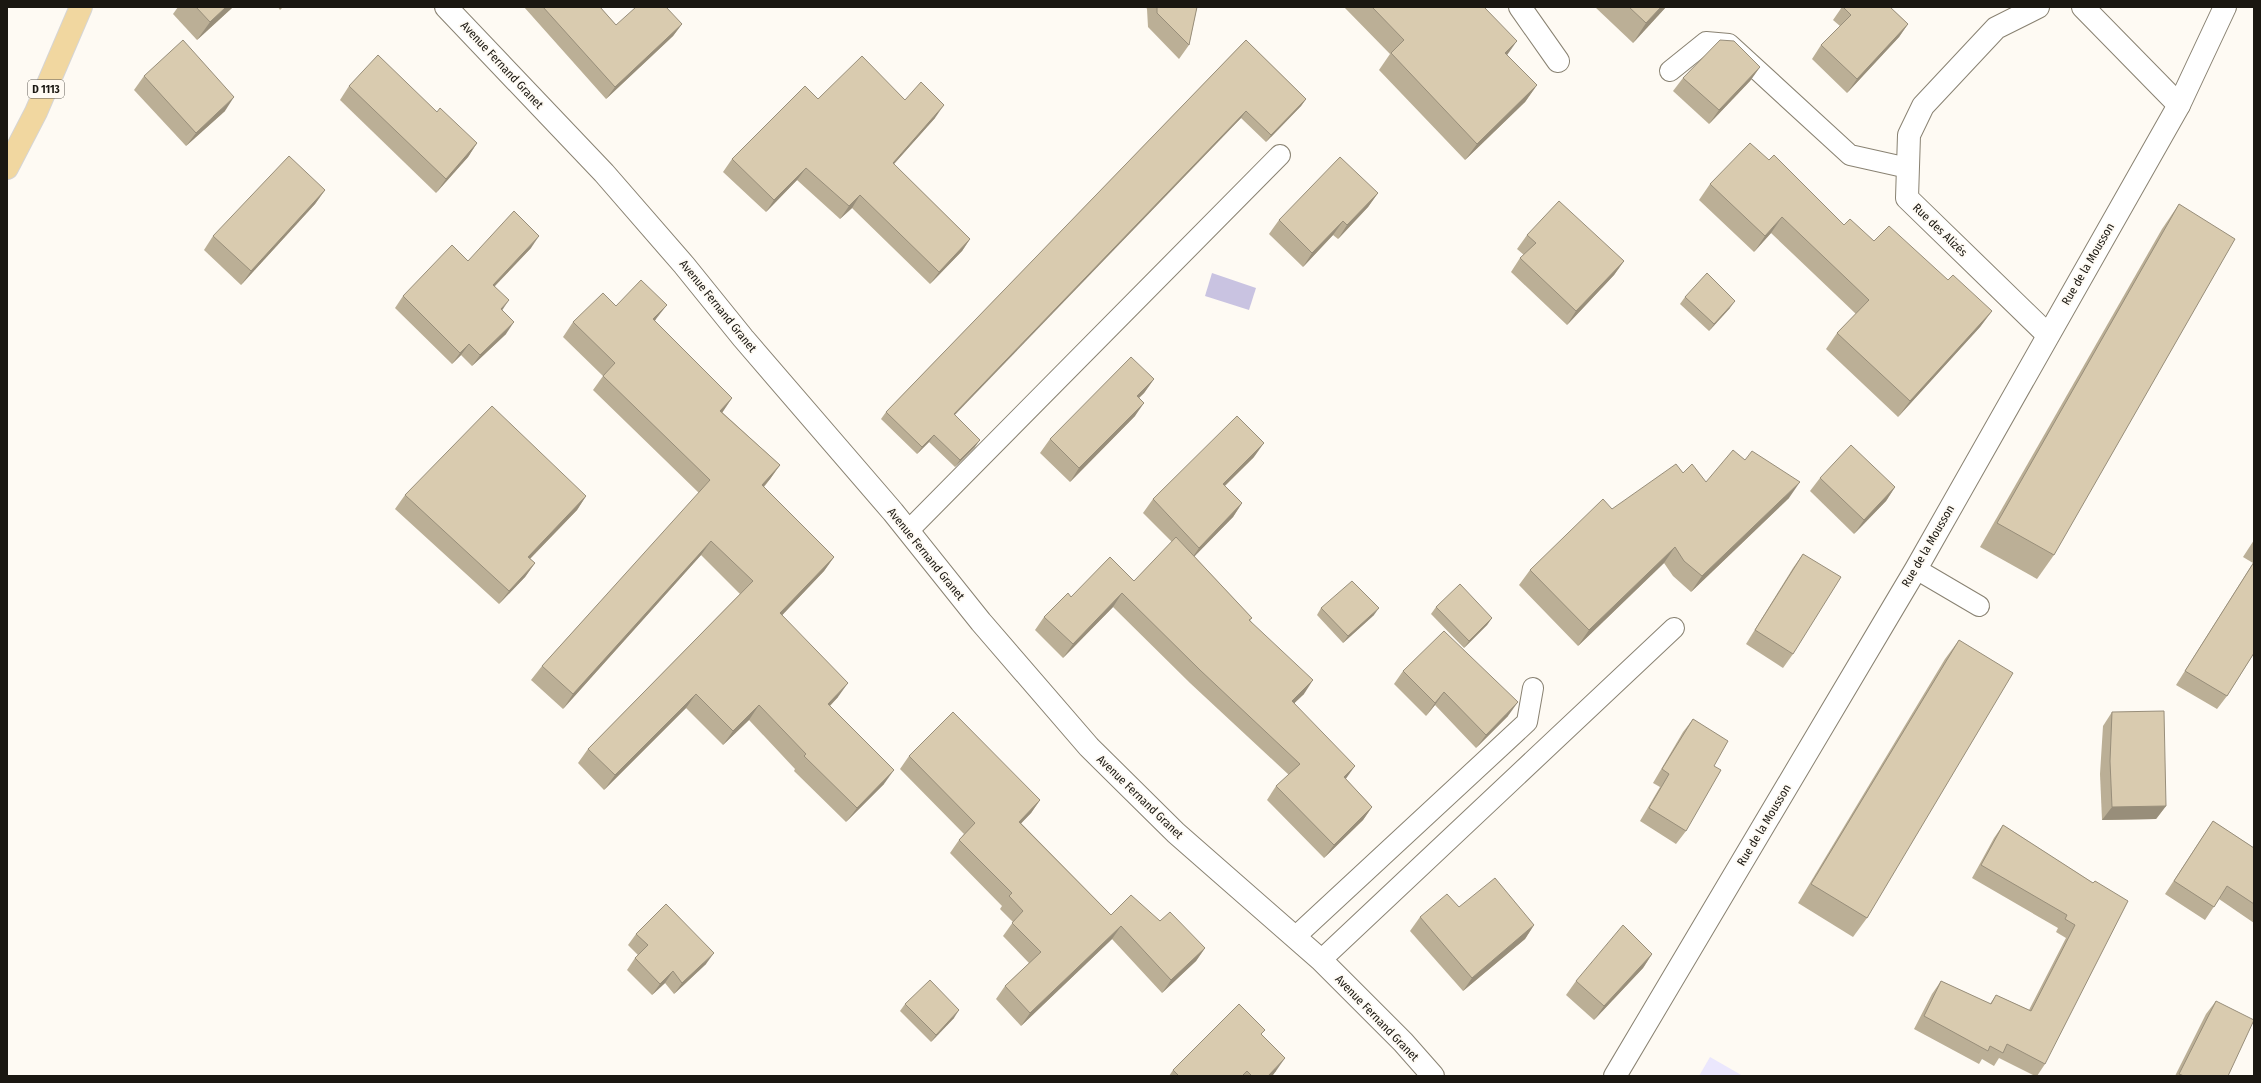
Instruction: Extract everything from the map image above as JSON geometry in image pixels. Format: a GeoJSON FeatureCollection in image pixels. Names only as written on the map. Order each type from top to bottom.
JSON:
{"type":"FeatureCollection","features":[{"type":"Feature","properties":{"kind":"main road","name":"D 1113"},"geometry":{"type":"LineString","coordinates":[[7,168],[36,112],[81,7]]}},
{"type":"Feature","properties":{"kind":"street","name":"Avenue Fernand Granet"},"geometry":{"type":"LineString","coordinates":[[446,7],[604,173],[684,265],[743,338],[908,531],[981,622],[1089,747],[1176,833],[1321,960],[1403,1042],[1433,1076]]}},
{"type":"Feature","properties":{"kind":"street"},"geometry":{"type":"LineString","coordinates":[[1520,7],[1558,61]]}},
{"type":"Feature","properties":{"kind":"street","name":"Rue des Alizés"},"geometry":{"type":"LineString","coordinates":[[2038,7],[1996,28],[1923,106],[1909,135],[1907,198],[2048,335]]}},
{"type":"Feature","properties":{"kind":"street"},"geometry":{"type":"LineString","coordinates":[[2083,7],[2179,105]]}},
{"type":"Feature","properties":{"kind":"street","name":"Rue de la Mousson"},"geometry":{"type":"LineString","coordinates":[[1615,1076],[1916,569],[2179,105],[2225,7]]}},
{"type":"Feature","properties":{"kind":"lane"},"geometry":{"type":"LineString","coordinates":[[1670,71],[1706,42],[1729,44],[1850,155],[1908,168]]}},
{"type":"Feature","properties":{"kind":"lane"},"geometry":{"type":"LineString","coordinates":[[908,531],[1280,155]]}},
{"type":"Feature","properties":{"kind":"lane"},"geometry":{"type":"LineString","coordinates":[[1916,569],[1979,606]]}},
{"type":"Feature","properties":{"kind":"lane"},"geometry":{"type":"LineString","coordinates":[[1321,960],[1674,628]]}},
{"type":"Feature","properties":{"kind":"lane"},"geometry":{"type":"LineString","coordinates":[[1295,937],[1527,722],[1533,688]]}},
{"type":"Feature","properties":{"kind":"shaded area"},"geometry":{"type":"Polygon","coordinates":[[[1212,273],[1256,288],[1249,310],[1205,296],[1212,273]]]}},
{"type":"Feature","properties":{"kind":"shaded area"},"geometry":{"type":"Polygon","coordinates":[[[1710,1057],[1743,1076],[1699,1076],[1710,1057]]]}},
{"type":"Feature","properties":{"kind":"building"},"geometry":{"type":"Polygon","coordinates":[[[196,7],[226,7],[210,22],[196,7]]]}},
{"type":"Feature","properties":{"kind":"building"},"geometry":{"type":"Polygon","coordinates":[[[543,7],[600,7],[616,25],[636,7],[666,7],[682,24],[615,87],[543,7]]]}},
{"type":"Feature","properties":{"kind":"building"},"geometry":{"type":"Polygon","coordinates":[[[1157,7],[1197,7],[1189,45],[1157,13],[1157,7]]]}},
{"type":"Feature","properties":{"kind":"building"},"geometry":{"type":"Polygon","coordinates":[[[1372,7],[1484,7],[1517,41],[1505,53],[1537,85],[1477,144],[1391,53],[1404,40],[1372,7]]]}},
{"type":"Feature","properties":{"kind":"building"},"geometry":{"type":"Polygon","coordinates":[[[1629,7],[1661,7],[1646,23],[1629,7]]]}},
{"type":"Feature","properties":{"kind":"building"},"geometry":{"type":"Polygon","coordinates":[[[1843,7],[1890,7],[1908,24],[1857,79],[1821,45],[1851,15],[1843,7]]]}},
{"type":"Feature","properties":{"kind":"building"},"geometry":{"type":"Polygon","coordinates":[[[183,40],[234,97],[196,133],[144,76],[183,40]]]}},
{"type":"Feature","properties":{"kind":"building"},"geometry":{"type":"Polygon","coordinates":[[[1246,40],[1306,99],[1271,135],[1246,111],[954,414],[980,440],[960,460],[934,435],[922,447],[886,412],[1246,40]]]}},
{"type":"Feature","properties":{"kind":"building"},"geometry":{"type":"Polygon","coordinates":[[[1720,40],[1734,41],[1760,67],[1719,110],[1683,78],[1720,40]]]}},
{"type":"Feature","properties":{"kind":"building"},"geometry":{"type":"Polygon","coordinates":[[[378,55],[437,112],[440,108],[477,143],[446,179],[349,86],[378,55]]]}},
{"type":"Feature","properties":{"kind":"building"},"geometry":{"type":"Polygon","coordinates":[[[862,56],[905,100],[921,82],[944,105],[893,163],[970,239],[939,272],[860,195],[849,206],[806,168],[774,200],[732,159],[805,86],[818,99],[862,56]]]}},
{"type":"Feature","properties":{"kind":"building"},"geometry":{"type":"Polygon","coordinates":[[[1750,143],[1769,160],[1774,155],[1844,225],[1850,219],[1874,241],[1889,226],[1948,280],[1953,275],[1992,311],[1910,401],[1837,333],[1869,300],[1782,217],[1765,236],[1710,184],[1750,143]]]}},
{"type":"Feature","properties":{"kind":"building"},"geometry":{"type":"Polygon","coordinates":[[[289,156],[325,190],[251,271],[213,236],[289,156]]]}},
{"type":"Feature","properties":{"kind":"building"},"geometry":{"type":"Polygon","coordinates":[[[1340,157],[1378,193],[1347,225],[1343,221],[1312,253],[1279,220],[1340,157]]]}},
{"type":"Feature","properties":{"kind":"building"},"geometry":{"type":"Polygon","coordinates":[[[1559,201],[1624,261],[1576,311],[1520,258],[1536,243],[1527,235],[1559,201]]]}},
{"type":"Feature","properties":{"kind":"building"},"geometry":{"type":"Polygon","coordinates":[[[2179,204],[2235,239],[2054,555],[1997,523],[2179,204]]]}},
{"type":"Feature","properties":{"kind":"building"},"geometry":{"type":"Polygon","coordinates":[[[514,211],[539,236],[493,285],[509,300],[501,309],[514,322],[480,355],[469,344],[460,353],[403,296],[452,245],[468,261],[514,211]]]}},
{"type":"Feature","properties":{"kind":"building"},"geometry":{"type":"Polygon","coordinates":[[[1707,273],[1735,301],[1714,324],[1685,297],[1707,273]]]}},
{"type":"Feature","properties":{"kind":"building"},"geometry":{"type":"Polygon","coordinates":[[[641,280],[667,305],[653,319],[732,398],[720,411],[780,465],[762,485],[834,557],[780,613],[848,683],[828,704],[894,770],[857,808],[804,756],[806,754],[759,705],[733,731],[696,694],[615,775],[588,749],[753,581],[711,541],[573,694],[542,666],[710,480],[603,376],[615,363],[573,322],[603,293],[616,306],[641,280]]]}},
{"type":"Feature","properties":{"kind":"building"},"geometry":{"type":"Polygon","coordinates":[[[1131,357],[1154,379],[1137,396],[1144,403],[1079,468],[1050,439],[1131,357]]]}},
{"type":"Feature","properties":{"kind":"building"},"geometry":{"type":"Polygon","coordinates":[[[492,406],[586,496],[528,557],[535,563],[509,591],[405,495],[492,406]]]}},
{"type":"Feature","properties":{"kind":"building"},"geometry":{"type":"Polygon","coordinates":[[[1237,416],[1264,443],[1223,484],[1242,503],[1199,548],[1153,499],[1237,416]]]}},
{"type":"Feature","properties":{"kind":"building"},"geometry":{"type":"Polygon","coordinates":[[[1851,445],[1895,487],[1864,520],[1820,478],[1851,445]]]}},
{"type":"Feature","properties":{"kind":"building"},"geometry":{"type":"Polygon","coordinates":[[[1733,450],[1745,460],[1752,451],[1800,482],[1702,576],[1684,561],[1675,547],[1589,630],[1530,570],[1603,499],[1612,509],[1676,464],[1683,473],[1692,464],[1706,482],[1733,450]]]}},
{"type":"Feature","properties":{"kind":"building"},"geometry":{"type":"Polygon","coordinates":[[[1176,537],[1252,618],[1249,620],[1313,680],[1292,701],[1355,766],[1344,777],[1372,807],[1334,845],[1276,786],[1300,764],[1200,670],[1122,593],[1073,644],[1044,617],[1068,593],[1071,597],[1110,557],[1134,581],[1176,537]]]}},
{"type":"Feature","properties":{"kind":"building"},"geometry":{"type":"Polygon","coordinates":[[[1803,554],[1841,577],[1793,654],[1755,630],[1803,554]]]}},
{"type":"Feature","properties":{"kind":"building"},"geometry":{"type":"Polygon","coordinates":[[[2254,562],[2254,653],[2227,696],[2185,671],[2254,562]]]}},
{"type":"Feature","properties":{"kind":"building"},"geometry":{"type":"Polygon","coordinates":[[[1352,581],[1379,608],[1348,636],[1321,608],[1352,581]]]}},
{"type":"Feature","properties":{"kind":"building"},"geometry":{"type":"Polygon","coordinates":[[[1460,584],[1492,618],[1469,641],[1436,607],[1460,584]]]}},
{"type":"Feature","properties":{"kind":"building"},"geometry":{"type":"Polygon","coordinates":[[[1444,631],[1518,702],[1486,735],[1444,692],[1435,703],[1403,671],[1444,631]]]}},
{"type":"Feature","properties":{"kind":"building"},"geometry":{"type":"Polygon","coordinates":[[[1959,640],[2013,673],[1867,918],[1811,884],[1959,640]]]}},
{"type":"Feature","properties":{"kind":"building"},"geometry":{"type":"Polygon","coordinates":[[[2164,711],[2166,806],[2112,807],[2110,761],[2112,712],[2164,711]]]}},
{"type":"Feature","properties":{"kind":"building"},"geometry":{"type":"Polygon","coordinates":[[[953,712],[1040,800],[1019,822],[1111,915],[1131,895],[1160,921],[1170,912],[1205,948],[1171,980],[1121,926],[1030,1013],[1005,986],[1041,952],[1012,923],[1023,911],[1009,896],[1012,893],[959,840],[975,823],[909,756],[953,712]]]}},
{"type":"Feature","properties":{"kind":"building"},"geometry":{"type":"Polygon","coordinates":[[[1693,719],[1728,741],[1714,766],[1721,770],[1686,831],[1649,808],[1669,774],[1662,769],[1693,719]]]}},
{"type":"Feature","properties":{"kind":"building"},"geometry":{"type":"Polygon","coordinates":[[[2213,821],[2254,848],[2254,904],[2227,886],[2214,907],[2174,881],[2213,821]]]}},
{"type":"Feature","properties":{"kind":"building"},"geometry":{"type":"Polygon","coordinates":[[[2003,825],[2093,883],[2095,881],[2128,901],[2045,1064],[2007,1044],[2003,1053],[1990,1046],[1988,1051],[1924,1016],[1941,981],[1991,1004],[1996,995],[2031,1011],[2075,925],[2065,919],[2067,915],[1981,865],[2003,825]]]}},
{"type":"Feature","properties":{"kind":"building"},"geometry":{"type":"Polygon","coordinates":[[[1495,878],[1534,925],[1472,978],[1420,917],[1447,894],[1459,907],[1495,878]]]}},
{"type":"Feature","properties":{"kind":"building"},"geometry":{"type":"Polygon","coordinates":[[[666,904],[714,953],[682,983],[673,971],[660,984],[635,958],[648,945],[636,934],[666,904]]]}},
{"type":"Feature","properties":{"kind":"building"},"geometry":{"type":"Polygon","coordinates":[[[1623,925],[1652,954],[1604,1006],[1576,981],[1623,925]]]}},
{"type":"Feature","properties":{"kind":"building"},"geometry":{"type":"Polygon","coordinates":[[[930,980],[959,1010],[936,1035],[905,1004],[930,980]]]}},
{"type":"Feature","properties":{"kind":"building"},"geometry":{"type":"Polygon","coordinates":[[[2216,1001],[2254,1020],[2228,1076],[2184,1076],[2179,1074],[2216,1001]]]}},
{"type":"Feature","properties":{"kind":"building"},"geometry":{"type":"Polygon","coordinates":[[[1239,1004],[1265,1030],[1261,1034],[1285,1058],[1268,1076],[1252,1076],[1247,1071],[1242,1076],[1179,1076],[1173,1070],[1239,1004]]]}}]}
